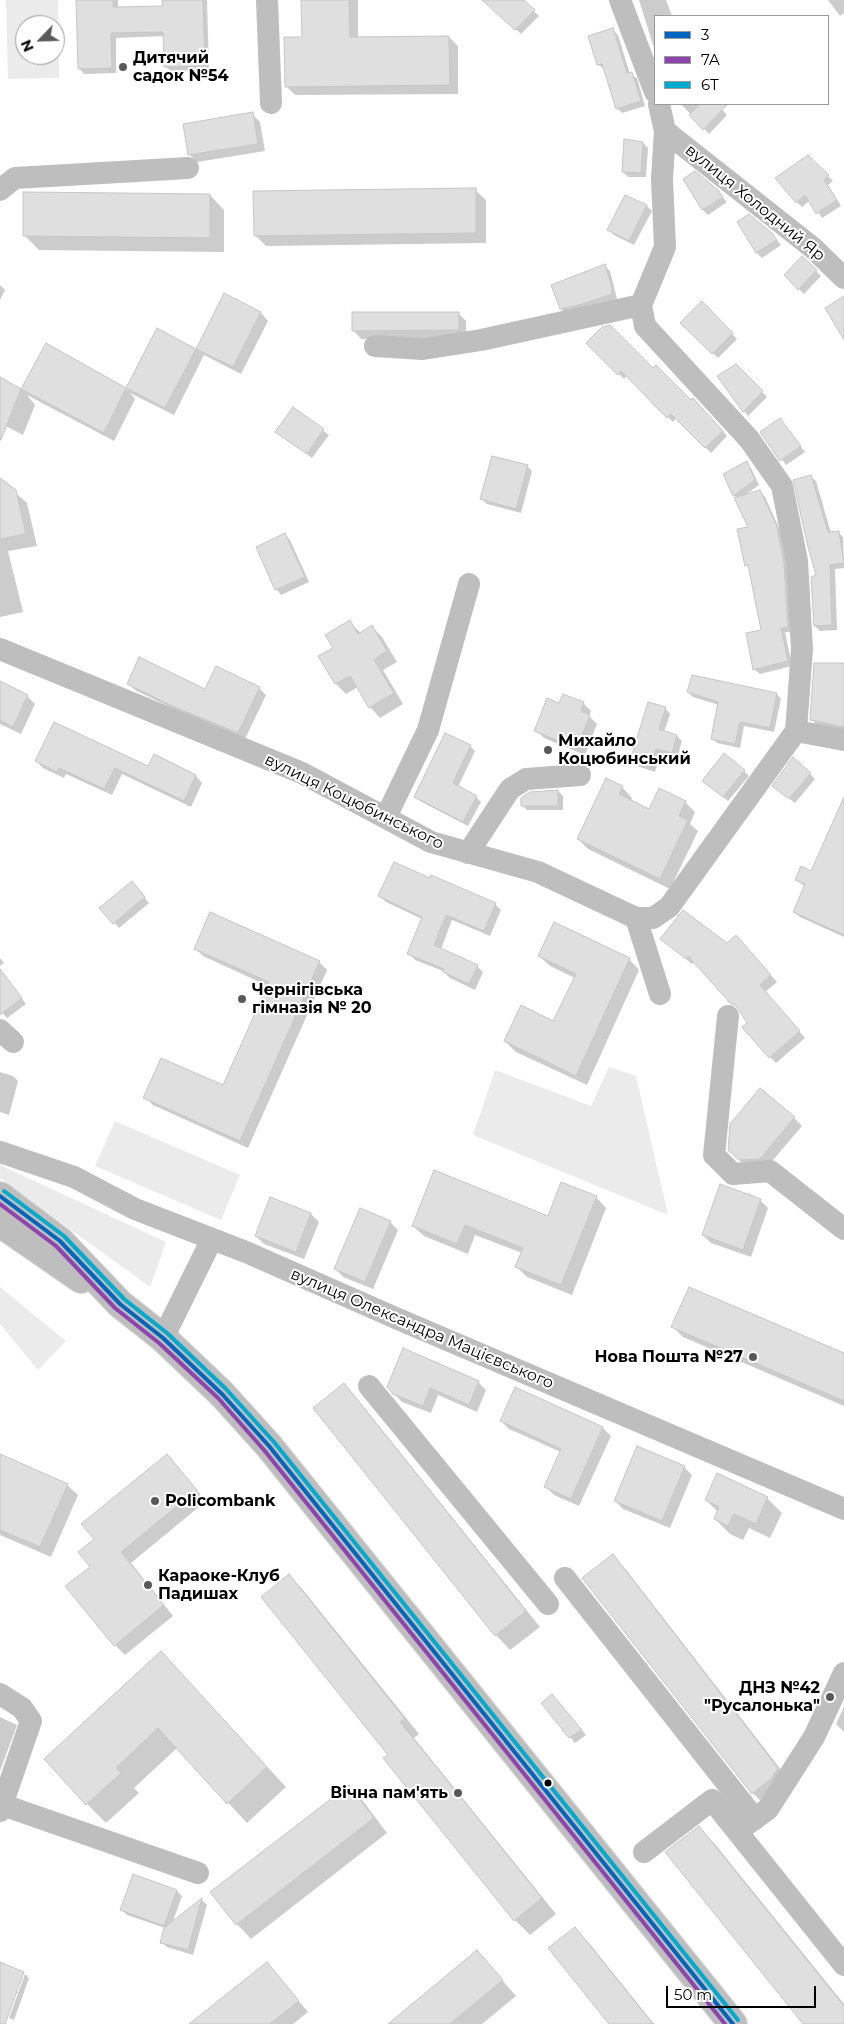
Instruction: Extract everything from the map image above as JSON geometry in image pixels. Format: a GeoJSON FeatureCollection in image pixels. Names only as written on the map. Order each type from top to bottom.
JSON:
{"type":"FeatureCollection","features":[{"type":"Feature","properties":{"kind":"main road"},"geometry":{"type":"LineString","coordinates":[[0,1196],[60,1240],[120,1304]]}},
{"type":"Feature","properties":{"kind":"main road"},"geometry":{"type":"LineString","coordinates":[[0,1223],[59,1265],[120,1304],[163,1338],[222,1394],[269,1446],[733,2024]]}},
{"type":"Feature","properties":{"kind":"street"},"geometry":{"type":"LineString","coordinates":[[266,0],[271,103]]}},
{"type":"Feature","properties":{"kind":"street"},"geometry":{"type":"LineString","coordinates":[[620,0],[654,89]]}},
{"type":"Feature","properties":{"kind":"street"},"geometry":{"type":"LineString","coordinates":[[659,105],[665,131],[662,179],[665,247],[641,305],[645,326],[749,439],[782,486],[797,561],[802,649],[796,731],[669,907],[653,918],[636,918],[660,994]]}},
{"type":"Feature","properties":{"kind":"street","name":"вулиця Холодний Яр"},"geometry":{"type":"LineString","coordinates":[[665,131],[813,248],[844,278]]}},
{"type":"Feature","properties":{"kind":"street"},"geometry":{"type":"LineString","coordinates":[[0,190],[15,178],[188,168]]}},
{"type":"Feature","properties":{"kind":"street"},"geometry":{"type":"LineString","coordinates":[[375,346],[422,349],[481,340],[641,305]]}},
{"type":"Feature","properties":{"kind":"street"},"geometry":{"type":"LineString","coordinates":[[386,817],[428,730],[469,584]]}},
{"type":"Feature","properties":{"kind":"street","name":"вулиця Коцюбинського"},"geometry":{"type":"LineString","coordinates":[[0,649],[302,773],[431,842],[538,872],[636,918]]}},
{"type":"Feature","properties":{"kind":"street"},"geometry":{"type":"LineString","coordinates":[[796,731],[844,740]]}},
{"type":"Feature","properties":{"kind":"street"},"geometry":{"type":"LineString","coordinates":[[468,853],[510,789],[526,779],[580,775]]}},
{"type":"Feature","properties":{"kind":"street"},"geometry":{"type":"LineString","coordinates":[[728,1016],[714,1154],[733,1174],[770,1171],[844,1229]]}},
{"type":"Feature","properties":{"kind":"street","name":"вулиця Олександра Мацієвського"},"geometry":{"type":"LineString","coordinates":[[0,1152],[74,1177],[135,1209],[212,1238],[844,1509]]}},
{"type":"Feature","properties":{"kind":"street"},"geometry":{"type":"LineString","coordinates":[[163,1338],[212,1238]]}},
{"type":"Feature","properties":{"kind":"street"},"geometry":{"type":"LineString","coordinates":[[369,1386],[548,1604]]}},
{"type":"Feature","properties":{"kind":"street"},"geometry":{"type":"LineString","coordinates":[[565,1578],[746,1825],[844,1965]]}},
{"type":"Feature","properties":{"kind":"street"},"geometry":{"type":"LineString","coordinates":[[746,1825],[768,1809],[798,1763],[814,1737],[844,1673]]}},
{"type":"Feature","properties":{"kind":"street"},"geometry":{"type":"LineString","coordinates":[[0,1694],[22,1708],[31,1721],[1,1807],[198,1873]]}},
{"type":"Feature","properties":{"kind":"street"},"geometry":{"type":"LineString","coordinates":[[644,1852],[712,1800],[746,1825]]}},
{"type":"Feature","properties":{"kind":"shaded area"},"geometry":{"type":"Polygon","coordinates":[[[6,0],[58,0],[58,15],[15,15],[15,65],[59,65],[59,78],[8,79],[6,0]]]}},
{"type":"Feature","properties":{"kind":"shaded area"},"geometry":{"type":"Polygon","coordinates":[[[609,1067],[636,1076],[668,1215],[473,1135],[495,1070],[591,1106],[609,1067]]]}},
{"type":"Feature","properties":{"kind":"shaded area"},"geometry":{"type":"Polygon","coordinates":[[[115,1121],[240,1175],[221,1220],[95,1166],[115,1121]]]}},
{"type":"Feature","properties":{"kind":"shaded area"},"geometry":{"type":"Polygon","coordinates":[[[0,1165],[166,1242],[150,1287],[0,1178],[0,1165]]]}},
{"type":"Feature","properties":{"kind":"shaded area"},"geometry":{"type":"Polygon","coordinates":[[[0,1287],[66,1341],[38,1370],[0,1324],[0,1287]]]}},
{"type":"Feature","properties":{"kind":"building"},"geometry":{"type":"Polygon","coordinates":[[[76,0],[113,0],[113,7],[163,6],[162,0],[203,0],[205,66],[164,67],[163,32],[111,33],[112,68],[78,69],[76,0]]]}},
{"type":"Feature","properties":{"kind":"building"},"geometry":{"type":"Polygon","coordinates":[[[301,0],[349,0],[350,37],[449,36],[450,85],[285,87],[284,37],[302,37],[301,0]]]}},
{"type":"Feature","properties":{"kind":"building"},"geometry":{"type":"Polygon","coordinates":[[[482,0],[524,0],[535,10],[515,30],[482,0]]]}},
{"type":"Feature","properties":{"kind":"building"},"geometry":{"type":"Polygon","coordinates":[[[613,28],[627,73],[632,72],[641,101],[616,109],[602,64],[597,65],[588,36],[613,28]]]}},
{"type":"Feature","properties":{"kind":"building"},"geometry":{"type":"Polygon","coordinates":[[[699,105],[727,105],[703,130],[689,115],[699,105]]]}},
{"type":"Feature","properties":{"kind":"building"},"geometry":{"type":"Polygon","coordinates":[[[253,112],[258,144],[188,155],[183,124],[253,112]]]}},
{"type":"Feature","properties":{"kind":"building"},"geometry":{"type":"Polygon","coordinates":[[[624,139],[643,142],[641,173],[622,172],[624,139]]]}},
{"type":"Feature","properties":{"kind":"building"},"geometry":{"type":"Polygon","coordinates":[[[808,155],[829,175],[824,180],[837,200],[816,214],[805,195],[796,203],[775,178],[808,155]]]}},
{"type":"Feature","properties":{"kind":"building"},"geometry":{"type":"Polygon","coordinates":[[[695,171],[718,190],[723,197],[702,210],[683,179],[695,171]]]}},
{"type":"Feature","properties":{"kind":"building"},"geometry":{"type":"Polygon","coordinates":[[[476,188],[476,233],[254,236],[253,191],[476,188]]]}},
{"type":"Feature","properties":{"kind":"building"},"geometry":{"type":"Polygon","coordinates":[[[23,192],[210,194],[210,238],[23,236],[23,192]]]}},
{"type":"Feature","properties":{"kind":"building"},"geometry":{"type":"Polygon","coordinates":[[[625,195],[647,205],[629,241],[607,230],[625,195]]]}},
{"type":"Feature","properties":{"kind":"building"},"geometry":{"type":"Polygon","coordinates":[[[749,214],[772,233],[777,240],[756,253],[737,222],[749,214]]]}},
{"type":"Feature","properties":{"kind":"building"},"geometry":{"type":"Polygon","coordinates":[[[802,256],[817,270],[798,290],[784,275],[802,256]]]}},
{"type":"Feature","properties":{"kind":"building"},"geometry":{"type":"Polygon","coordinates":[[[605,264],[612,294],[583,304],[560,309],[551,285],[605,264]]]}},
{"type":"Feature","properties":{"kind":"building"},"geometry":{"type":"Polygon","coordinates":[[[224,293],[261,312],[233,367],[196,349],[224,293]]]}},
{"type":"Feature","properties":{"kind":"building"},"geometry":{"type":"Polygon","coordinates":[[[844,296],[844,340],[825,308],[844,296]]]}},
{"type":"Feature","properties":{"kind":"building"},"geometry":{"type":"Polygon","coordinates":[[[702,301],[733,333],[712,354],[680,323],[702,301]]]}},
{"type":"Feature","properties":{"kind":"building"},"geometry":{"type":"Polygon","coordinates":[[[352,312],[459,312],[459,330],[352,331],[352,312]]]}},
{"type":"Feature","properties":{"kind":"building"},"geometry":{"type":"Polygon","coordinates":[[[610,325],[653,368],[656,365],[691,400],[693,398],[723,431],[705,448],[671,414],[667,418],[621,371],[618,375],[586,343],[602,327],[610,325]]]}},
{"type":"Feature","properties":{"kind":"building"},"geometry":{"type":"Polygon","coordinates":[[[157,328],[196,349],[165,408],[126,388],[157,328]]]}},
{"type":"Feature","properties":{"kind":"building"},"geometry":{"type":"Polygon","coordinates":[[[46,343],[126,388],[104,433],[21,389],[46,343]]]}},
{"type":"Feature","properties":{"kind":"building"},"geometry":{"type":"Polygon","coordinates":[[[736,364],[763,391],[743,412],[717,376],[736,364]]]}},
{"type":"Feature","properties":{"kind":"building"},"geometry":{"type":"Polygon","coordinates":[[[0,377],[21,389],[1,440],[0,440],[0,377]]]}},
{"type":"Feature","properties":{"kind":"building"},"geometry":{"type":"Polygon","coordinates":[[[293,407],[324,429],[307,454],[275,432],[293,407]]]}},
{"type":"Feature","properties":{"kind":"building"},"geometry":{"type":"Polygon","coordinates":[[[780,418],[801,446],[780,461],[760,432],[780,418]]]}},
{"type":"Feature","properties":{"kind":"building"},"geometry":{"type":"Polygon","coordinates":[[[492,456],[528,465],[516,509],[480,499],[492,456]]]}},
{"type":"Feature","properties":{"kind":"building"},"geometry":{"type":"Polygon","coordinates":[[[747,461],[755,480],[733,496],[723,474],[747,461]]]}},
{"type":"Feature","properties":{"kind":"building"},"geometry":{"type":"Polygon","coordinates":[[[811,475],[828,532],[839,531],[844,563],[830,565],[832,625],[814,626],[811,577],[816,575],[793,480],[811,475]]]}},
{"type":"Feature","properties":{"kind":"building"},"geometry":{"type":"Polygon","coordinates":[[[0,478],[16,490],[26,534],[0,539],[0,478]]]}},
{"type":"Feature","properties":{"kind":"building"},"geometry":{"type":"Polygon","coordinates":[[[760,490],[777,526],[784,563],[788,627],[781,628],[788,661],[753,670],[746,633],[761,630],[748,565],[745,566],[737,529],[748,527],[734,498],[760,490]]]}},
{"type":"Feature","properties":{"kind":"building"},"geometry":{"type":"Polygon","coordinates":[[[285,533],[305,577],[275,590],[256,547],[285,533]]]}},
{"type":"Feature","properties":{"kind":"building"},"geometry":{"type":"Polygon","coordinates":[[[350,620],[358,634],[372,625],[387,651],[374,660],[394,693],[369,708],[350,676],[335,684],[318,656],[333,648],[325,635],[350,620]]]}},
{"type":"Feature","properties":{"kind":"building"},"geometry":{"type":"Polygon","coordinates":[[[139,657],[205,689],[216,666],[260,687],[238,733],[172,706],[127,684],[139,657]]]}},
{"type":"Feature","properties":{"kind":"building"},"geometry":{"type":"Polygon","coordinates":[[[814,663],[844,663],[844,727],[810,720],[814,663]]]}},
{"type":"Feature","properties":{"kind":"building"},"geometry":{"type":"Polygon","coordinates":[[[692,675],[777,693],[770,728],[740,722],[735,744],[711,739],[718,702],[687,692],[692,675]]]}},
{"type":"Feature","properties":{"kind":"building"},"geometry":{"type":"Polygon","coordinates":[[[0,681],[28,695],[13,727],[0,720],[0,681]]]}},
{"type":"Feature","properties":{"kind":"building"},"geometry":{"type":"Polygon","coordinates":[[[563,694],[584,702],[581,711],[590,715],[577,748],[534,731],[547,698],[559,703],[563,694]]]}},
{"type":"Feature","properties":{"kind":"building"},"geometry":{"type":"Polygon","coordinates":[[[648,702],[666,707],[659,729],[677,735],[672,753],[656,749],[650,767],[630,761],[648,702]]]}},
{"type":"Feature","properties":{"kind":"building"},"geometry":{"type":"Polygon","coordinates":[[[54,722],[148,766],[154,754],[196,775],[184,801],[115,768],[104,789],[59,768],[57,772],[35,761],[54,722]]]}},
{"type":"Feature","properties":{"kind":"building"},"geometry":{"type":"Polygon","coordinates":[[[445,733],[471,745],[453,783],[477,796],[463,822],[414,797],[445,733]]]}},
{"type":"Feature","properties":{"kind":"building"},"geometry":{"type":"Polygon","coordinates":[[[724,753],[745,770],[723,797],[702,781],[724,753]]]}},
{"type":"Feature","properties":{"kind":"building"},"geometry":{"type":"Polygon","coordinates":[[[793,757],[811,773],[789,799],[772,786],[793,757]]]}},
{"type":"Feature","properties":{"kind":"building"},"geometry":{"type":"Polygon","coordinates":[[[606,778],[623,786],[619,794],[649,809],[659,788],[686,801],[679,816],[688,820],[660,879],[577,839],[606,778]]]}},
{"type":"Feature","properties":{"kind":"building"},"geometry":{"type":"Polygon","coordinates":[[[558,790],[558,806],[521,806],[521,798],[530,792],[558,790]]]}},
{"type":"Feature","properties":{"kind":"building"},"geometry":{"type":"Polygon","coordinates":[[[844,797],[844,935],[793,912],[805,884],[795,880],[801,866],[811,871],[844,797]]]}},
{"type":"Feature","properties":{"kind":"building"},"geometry":{"type":"Polygon","coordinates":[[[394,862],[430,878],[431,875],[496,903],[484,931],[446,915],[434,945],[478,965],[469,984],[443,972],[444,969],[407,954],[422,917],[378,896],[394,862]]]}},
{"type":"Feature","properties":{"kind":"building"},"geometry":{"type":"Polygon","coordinates":[[[132,881],[145,897],[113,924],[99,908],[132,881]]]}},
{"type":"Feature","properties":{"kind":"building"},"geometry":{"type":"Polygon","coordinates":[[[683,910],[727,943],[736,935],[771,975],[760,985],[800,1031],[769,1058],[742,1027],[747,1023],[736,1006],[730,1003],[688,956],[686,959],[660,939],[683,910]]]}},
{"type":"Feature","properties":{"kind":"building"},"geometry":{"type":"Polygon","coordinates":[[[210,912],[320,961],[240,1141],[143,1098],[161,1058],[223,1085],[269,982],[194,949],[210,912]]]}},
{"type":"Feature","properties":{"kind":"building"},"geometry":{"type":"Polygon","coordinates":[[[554,922],[630,958],[576,1076],[504,1041],[521,1005],[553,1021],[576,974],[538,956],[554,922]]]}},
{"type":"Feature","properties":{"kind":"building"},"geometry":{"type":"Polygon","coordinates":[[[0,969],[22,998],[0,1015],[0,969]]]}},
{"type":"Feature","properties":{"kind":"building"},"geometry":{"type":"Polygon","coordinates":[[[760,1088],[795,1117],[760,1159],[739,1160],[728,1150],[730,1124],[760,1088]]]}},
{"type":"Feature","properties":{"kind":"building"},"geometry":{"type":"Polygon","coordinates":[[[434,1170],[548,1216],[561,1182],[597,1196],[561,1285],[515,1267],[523,1248],[465,1225],[457,1244],[412,1226],[434,1170]]]}},
{"type":"Feature","properties":{"kind":"building"},"geometry":{"type":"Polygon","coordinates":[[[720,1184],[761,1199],[743,1250],[702,1235],[720,1184]]]}},
{"type":"Feature","properties":{"kind":"building"},"geometry":{"type":"Polygon","coordinates":[[[270,1197],[311,1213],[296,1252],[255,1236],[270,1197]]]}},
{"type":"Feature","properties":{"kind":"building"},"geometry":{"type":"Polygon","coordinates":[[[360,1208],[391,1221],[365,1282],[334,1269],[360,1208]]]}},
{"type":"Feature","properties":{"kind":"building"},"geometry":{"type":"Polygon","coordinates":[[[689,1287],[844,1353],[844,1401],[671,1327],[689,1287]]]}},
{"type":"Feature","properties":{"kind":"building"},"geometry":{"type":"Polygon","coordinates":[[[403,1348],[479,1381],[469,1405],[430,1388],[423,1406],[393,1394],[387,1387],[403,1348]]]}},
{"type":"Feature","properties":{"kind":"building"},"geometry":{"type":"Polygon","coordinates":[[[344,1383],[526,1611],[495,1636],[313,1408],[344,1383]]]}},
{"type":"Feature","properties":{"kind":"building"},"geometry":{"type":"Polygon","coordinates":[[[515,1387],[603,1427],[571,1499],[544,1487],[561,1449],[500,1421],[515,1387]]]}},
{"type":"Feature","properties":{"kind":"building"},"geometry":{"type":"Polygon","coordinates":[[[637,1446],[685,1466],[662,1521],[614,1501],[637,1446]]]}},
{"type":"Feature","properties":{"kind":"building"},"geometry":{"type":"Polygon","coordinates":[[[0,1454],[68,1484],[40,1547],[0,1530],[0,1454]]]}},
{"type":"Feature","properties":{"kind":"building"},"geometry":{"type":"Polygon","coordinates":[[[167,1454],[197,1490],[121,1552],[164,1605],[114,1646],[65,1586],[90,1567],[78,1552],[94,1539],[81,1524],[167,1454]]]}},
{"type":"Feature","properties":{"kind":"building"},"geometry":{"type":"Polygon","coordinates":[[[717,1473],[768,1497],[756,1524],[734,1514],[728,1526],[714,1519],[719,1507],[705,1500],[717,1473]]]}},
{"type":"Feature","properties":{"kind":"building"},"geometry":{"type":"Polygon","coordinates":[[[613,1554],[778,1768],[772,1778],[752,1794],[582,1578],[613,1554]]]}},
{"type":"Feature","properties":{"kind":"building"},"geometry":{"type":"Polygon","coordinates":[[[289,1574],[405,1719],[400,1722],[542,1898],[514,1921],[383,1758],[388,1755],[261,1597],[289,1574]]]}},
{"type":"Feature","properties":{"kind":"building"},"geometry":{"type":"Polygon","coordinates":[[[161,1651],[267,1767],[227,1804],[158,1728],[116,1768],[121,1773],[86,1805],[44,1759],[161,1651]]]}},
{"type":"Feature","properties":{"kind":"building"},"geometry":{"type":"Polygon","coordinates":[[[552,1694],[582,1730],[569,1738],[541,1703],[552,1694]]]}},
{"type":"Feature","properties":{"kind":"building"},"geometry":{"type":"Polygon","coordinates":[[[349,1785],[374,1818],[236,1925],[210,1892],[349,1785]]]}},
{"type":"Feature","properties":{"kind":"building"},"geometry":{"type":"Polygon","coordinates":[[[699,1826],[844,2006],[844,2024],[803,2024],[665,1852],[699,1826]]]}},
{"type":"Feature","properties":{"kind":"building"},"geometry":{"type":"Polygon","coordinates":[[[133,1874],[177,1890],[164,1926],[120,1910],[133,1874]]]}},
{"type":"Feature","properties":{"kind":"building"},"geometry":{"type":"Polygon","coordinates":[[[202,1898],[188,1950],[160,1943],[164,1928],[202,1898]]]}},
{"type":"Feature","properties":{"kind":"building"},"geometry":{"type":"Polygon","coordinates":[[[575,1927],[653,2024],[609,2024],[548,1948],[575,1927]]]}},
{"type":"Feature","properties":{"kind":"building"},"geometry":{"type":"Polygon","coordinates":[[[477,1950],[503,1980],[450,2024],[388,2024],[477,1950]]]}},
{"type":"Feature","properties":{"kind":"building"},"geometry":{"type":"Polygon","coordinates":[[[0,1962],[24,1972],[5,2024],[0,2024],[0,1962]]]}},
{"type":"Feature","properties":{"kind":"building"},"geometry":{"type":"Polygon","coordinates":[[[267,1962],[299,2001],[270,2024],[189,2024],[267,1962]]]}},
{"type":"Feature","properties":{"kind":"transit line","name":"6Т"},"geometry":{"type":"LineString","coordinates":[[4,1191],[64,1236],[124,1299],[167,1333],[226,1389],[274,1442],[738,2020]]}},
{"type":"Feature","properties":{"kind":"transit line","name":"3"},"geometry":{"type":"LineString","coordinates":[[0,1196],[60,1241],[120,1304],[163,1338],[222,1394],[269,1446],[733,2024]]}},
{"type":"Feature","properties":{"kind":"transit line","name":"7А"},"geometry":{"type":"LineString","coordinates":[[0,1204],[56,1246],[115,1308],[159,1343],[218,1398],[264,1450],[725,2024]]}},
{"type":"Feature","properties":{"kind":"place","name":"Дитячий садок №54"},"geometry":{"type":"Point","coordinates":[123,67]}},
{"type":"Feature","properties":{"kind":"place","name":"Михайло Коцюбинський"},"geometry":{"type":"Point","coordinates":[548,750]}},
{"type":"Feature","properties":{"kind":"place","name":"Чернігівська гімназія № 20"},"geometry":{"type":"Point","coordinates":[242,999]}},
{"type":"Feature","properties":{"kind":"place","name":"Нова Пошта №27"},"geometry":{"type":"Point","coordinates":[753,1357]}},
{"type":"Feature","properties":{"kind":"place","name":"Policombank"},"geometry":{"type":"Point","coordinates":[155,1501]}},
{"type":"Feature","properties":{"kind":"place","name":"Караоке-Клуб Падишах"},"geometry":{"type":"Point","coordinates":[148,1585]}},
{"type":"Feature","properties":{"kind":"place","name":"ДНЗ №42 \"Русалонька\""},"geometry":{"type":"Point","coordinates":[830,1697]}},
{"type":"Feature","properties":{"kind":"place","name":"Вічна пам'ять"},"geometry":{"type":"Point","coordinates":[458,1793]}}]}
